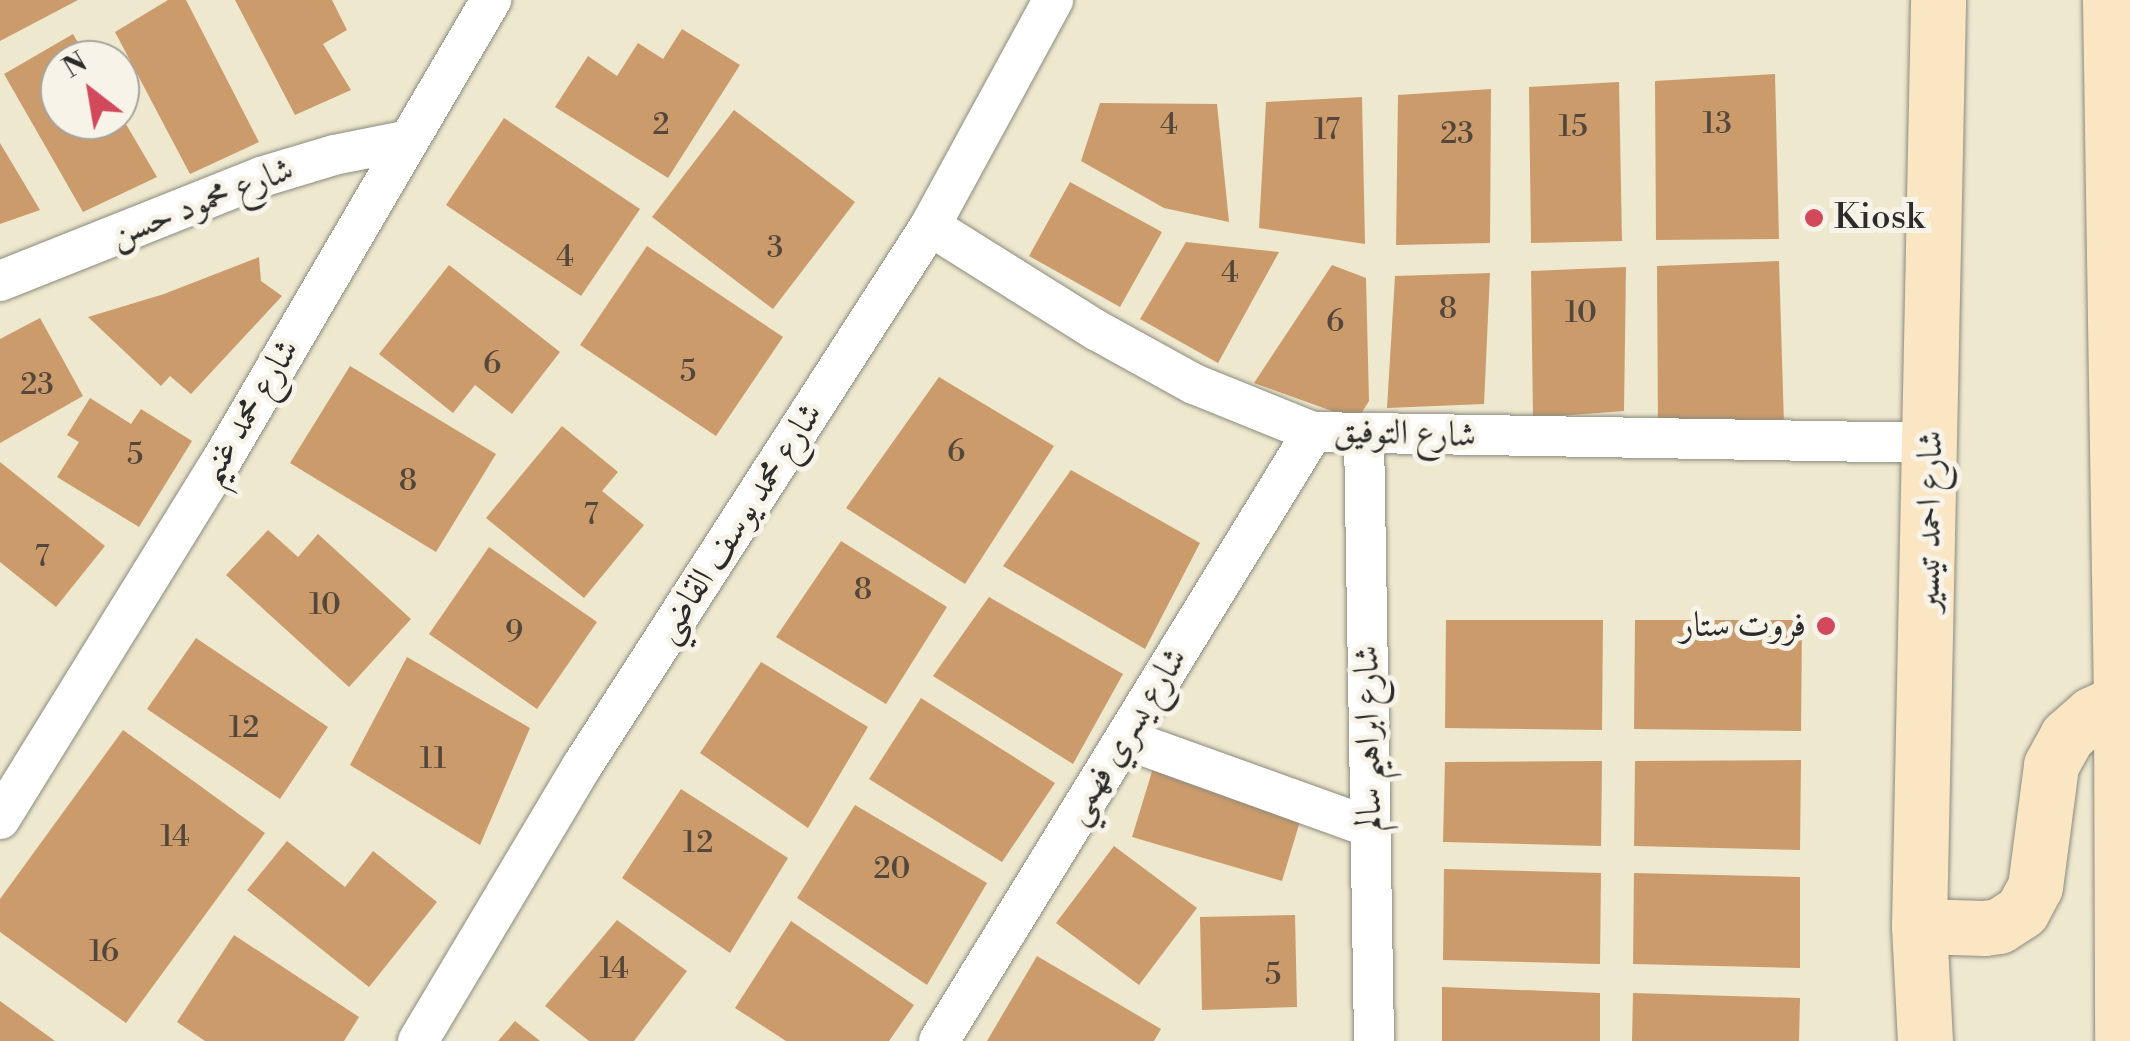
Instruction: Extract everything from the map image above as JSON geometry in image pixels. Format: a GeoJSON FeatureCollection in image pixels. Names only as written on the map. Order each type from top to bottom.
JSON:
{"type":"FeatureCollection","features":[{"type":"Feature","properties":{"kind":"main road","name":"شارع احمد تيسير"},"geometry":{"type":"LineString","coordinates":[[1925,1041],[1919,926],[1932,443],[1938,0]]}},
{"type":"Feature","properties":{"kind":"main road"},"geometry":{"type":"LineString","coordinates":[[2117,10],[2122,1041]]}},
{"type":"Feature","properties":{"kind":"main road"},"geometry":{"type":"LineString","coordinates":[[1919,926],[1998,926],[2022,911],[2035,887],[2051,765],[2067,736],[2092,714],[2122,700]]}},
{"type":"Feature","properties":{"kind":"street","name":"شارع محمد غنيم"},"geometry":{"type":"LineString","coordinates":[[0,820],[219,465],[491,0]]}},
{"type":"Feature","properties":{"kind":"street","name":"شارع محمد يوسف القاضي"},"geometry":{"type":"LineString","coordinates":[[418,1041],[582,766],[930,226],[1053,0]]}},
{"type":"Feature","properties":{"kind":"street","name":"شارع محمود حسن"},"geometry":{"type":"LineString","coordinates":[[0,281],[261,177],[334,155],[409,140]]}},
{"type":"Feature","properties":{"kind":"street","name":"شارع التوفيق"},"geometry":{"type":"LineString","coordinates":[[930,226],[1096,330],[1194,384],[1313,432],[1932,443]]}},
{"type":"Feature","properties":{"kind":"street","name":"شارع يسري فهمي"},"geometry":{"type":"LineString","coordinates":[[939,1041],[1313,432]]}},
{"type":"Feature","properties":{"kind":"street","name":"شارع ابراهيم سالم"},"geometry":{"type":"LineString","coordinates":[[1364,434],[1374,1041]]}},
{"type":"Feature","properties":{"kind":"street"},"geometry":{"type":"LineString","coordinates":[[1125,739],[1370,827]]}},
{"type":"Feature","properties":{"kind":"building"},"geometry":{"type":"Polygon","coordinates":[[[0,0],[78,0],[0,41],[0,0]]]}},
{"type":"Feature","properties":{"kind":"building"},"geometry":{"type":"Polygon","coordinates":[[[168,0],[186,0],[259,142],[190,174],[140,79],[140,40],[119,40],[115,32],[168,0]]]}},
{"type":"Feature","properties":{"kind":"building"},"geometry":{"type":"Polygon","coordinates":[[[235,0],[332,0],[347,30],[323,44],[351,90],[295,115],[235,0]]]}},
{"type":"Feature","properties":{"kind":"building"},"geometry":{"type":"Polygon","coordinates":[[[682,29],[740,65],[668,178],[555,107],[588,56],[617,76],[638,43],[663,59],[682,29]]]}},
{"type":"Feature","properties":{"kind":"building"},"geometry":{"type":"Polygon","coordinates":[[[40,53],[40,137],[4,74],[40,53]]]}},
{"type":"Feature","properties":{"kind":"building"},"geometry":{"type":"Polygon","coordinates":[[[1775,74],[1779,239],[1656,240],[1655,81],[1775,74]]]}},
{"type":"Feature","properties":{"kind":"building"},"geometry":{"type":"Polygon","coordinates":[[[1619,82],[1622,241],[1531,243],[1529,87],[1619,82]]]}},
{"type":"Feature","properties":{"kind":"building"},"geometry":{"type":"Polygon","coordinates":[[[1491,89],[1490,243],[1396,245],[1398,95],[1491,89]]]}},
{"type":"Feature","properties":{"kind":"building"},"geometry":{"type":"Polygon","coordinates":[[[1362,97],[1365,244],[1259,228],[1266,102],[1362,97]]]}},
{"type":"Feature","properties":{"kind":"building"},"geometry":{"type":"Polygon","coordinates":[[[1100,103],[1217,104],[1229,222],[1164,208],[1081,161],[1100,103]]]}},
{"type":"Feature","properties":{"kind":"building"},"geometry":{"type":"Polygon","coordinates":[[[734,110],[855,202],[773,309],[652,217],[734,110]]]}},
{"type":"Feature","properties":{"kind":"building"},"geometry":{"type":"Polygon","coordinates":[[[504,118],[640,209],[581,296],[446,205],[504,118]]]}},
{"type":"Feature","properties":{"kind":"building"},"geometry":{"type":"Polygon","coordinates":[[[42,140],[135,140],[157,177],[83,212],[42,140]]]}},
{"type":"Feature","properties":{"kind":"building"},"geometry":{"type":"Polygon","coordinates":[[[0,143],[40,210],[0,224],[0,143]]]}},
{"type":"Feature","properties":{"kind":"building"},"geometry":{"type":"Polygon","coordinates":[[[1070,182],[1162,232],[1120,307],[1029,256],[1070,182]]]}},
{"type":"Feature","properties":{"kind":"building"},"geometry":{"type":"Polygon","coordinates":[[[1186,242],[1279,252],[1218,363],[1140,319],[1186,242]]]}},
{"type":"Feature","properties":{"kind":"building"},"geometry":{"type":"Polygon","coordinates":[[[647,246],[783,337],[716,436],[580,345],[647,246]]]}},
{"type":"Feature","properties":{"kind":"building"},"geometry":{"type":"Polygon","coordinates":[[[259,257],[261,281],[282,296],[191,394],[170,376],[161,386],[88,317],[164,294],[259,257]]]}},
{"type":"Feature","properties":{"kind":"building"},"geometry":{"type":"Polygon","coordinates":[[[1779,261],[1784,425],[1658,431],[1657,266],[1779,261]]]}},
{"type":"Feature","properties":{"kind":"building"},"geometry":{"type":"Polygon","coordinates":[[[449,265],[560,352],[512,414],[475,385],[453,413],[379,354],[449,265]]]}},
{"type":"Feature","properties":{"kind":"building"},"geometry":{"type":"Polygon","coordinates":[[[1332,265],[1366,278],[1369,401],[1357,420],[1254,383],[1332,265]]]}},
{"type":"Feature","properties":{"kind":"building"},"geometry":{"type":"Polygon","coordinates":[[[1626,267],[1624,411],[1533,418],[1531,271],[1626,267]]]}},
{"type":"Feature","properties":{"kind":"building"},"geometry":{"type":"Polygon","coordinates":[[[1490,273],[1484,404],[1387,408],[1395,276],[1490,273]]]}},
{"type":"Feature","properties":{"kind":"building"},"geometry":{"type":"Polygon","coordinates":[[[40,318],[83,396],[0,443],[0,339],[40,318]]]}},
{"type":"Feature","properties":{"kind":"building"},"geometry":{"type":"Polygon","coordinates":[[[350,366],[496,454],[436,552],[290,463],[350,366]]]}},
{"type":"Feature","properties":{"kind":"building"},"geometry":{"type":"Polygon","coordinates":[[[939,377],[1054,446],[965,584],[846,508],[939,377]]]}},
{"type":"Feature","properties":{"kind":"building"},"geometry":{"type":"Polygon","coordinates":[[[90,398],[131,424],[141,409],[192,441],[139,527],[57,477],[79,442],[67,435],[90,398]]]}},
{"type":"Feature","properties":{"kind":"building"},"geometry":{"type":"Polygon","coordinates":[[[562,426],[618,472],[602,491],[644,525],[584,598],[486,518],[562,426]]]}},
{"type":"Feature","properties":{"kind":"building"},"geometry":{"type":"Polygon","coordinates":[[[0,462],[105,546],[56,607],[0,562],[0,462]]]}},
{"type":"Feature","properties":{"kind":"building"},"geometry":{"type":"Polygon","coordinates":[[[1071,470],[1200,543],[1145,649],[1003,566],[1071,470]]]}},
{"type":"Feature","properties":{"kind":"building"},"geometry":{"type":"Polygon","coordinates":[[[268,530],[298,557],[318,534],[411,619],[349,687],[226,575],[268,530]]]}},
{"type":"Feature","properties":{"kind":"building"},"geometry":{"type":"Polygon","coordinates":[[[841,541],[947,607],[886,704],[776,637],[841,541]]]}},
{"type":"Feature","properties":{"kind":"building"},"geometry":{"type":"Polygon","coordinates":[[[489,547],[597,622],[537,709],[429,634],[489,547]]]}},
{"type":"Feature","properties":{"kind":"building"},"geometry":{"type":"Polygon","coordinates":[[[989,597],[1123,674],[1073,764],[933,676],[989,597]]]}},
{"type":"Feature","properties":{"kind":"building"},"geometry":{"type":"Polygon","coordinates":[[[1446,620],[1603,620],[1602,730],[1445,728],[1446,620]]]}},
{"type":"Feature","properties":{"kind":"building"},"geometry":{"type":"Polygon","coordinates":[[[1635,620],[1802,620],[1801,731],[1634,729],[1635,620]]]}},
{"type":"Feature","properties":{"kind":"building"},"geometry":{"type":"Polygon","coordinates":[[[196,638],[328,727],[280,799],[147,709],[196,638]]]}},
{"type":"Feature","properties":{"kind":"building"},"geometry":{"type":"Polygon","coordinates":[[[407,657],[530,728],[480,845],[350,765],[407,657]]]}},
{"type":"Feature","properties":{"kind":"building"},"geometry":{"type":"Polygon","coordinates":[[[761,662],[868,727],[808,828],[700,753],[761,662]]]}},
{"type":"Feature","properties":{"kind":"building"},"geometry":{"type":"Polygon","coordinates":[[[921,698],[1055,783],[1002,862],[869,779],[921,698]]]}},
{"type":"Feature","properties":{"kind":"building"},"geometry":{"type":"Polygon","coordinates":[[[123,730],[265,833],[126,1023],[0,932],[0,899],[123,730]]]}},
{"type":"Feature","properties":{"kind":"building"},"geometry":{"type":"Polygon","coordinates":[[[1801,760],[1800,850],[1634,846],[1635,761],[1801,760]]]}},
{"type":"Feature","properties":{"kind":"building"},"geometry":{"type":"Polygon","coordinates":[[[1602,761],[1601,846],[1443,842],[1445,762],[1602,761]]]}},
{"type":"Feature","properties":{"kind":"building"},"geometry":{"type":"Polygon","coordinates":[[[1154,765],[1304,808],[1282,881],[1132,837],[1154,765]]]}},
{"type":"Feature","properties":{"kind":"building"},"geometry":{"type":"Polygon","coordinates":[[[681,789],[788,858],[730,953],[622,878],[681,789]]]}},
{"type":"Feature","properties":{"kind":"building"},"geometry":{"type":"Polygon","coordinates":[[[855,805],[987,883],[927,985],[797,898],[855,805]]]}},
{"type":"Feature","properties":{"kind":"building"},"geometry":{"type":"Polygon","coordinates":[[[287,841],[345,887],[373,851],[437,902],[369,987],[247,890],[287,841]]]}},
{"type":"Feature","properties":{"kind":"building"},"geometry":{"type":"Polygon","coordinates":[[[1114,846],[1197,908],[1139,985],[1056,923],[1114,846]]]}},
{"type":"Feature","properties":{"kind":"building"},"geometry":{"type":"Polygon","coordinates":[[[1444,869],[1601,873],[1600,964],[1443,960],[1444,869]]]}},
{"type":"Feature","properties":{"kind":"building"},"geometry":{"type":"Polygon","coordinates":[[[1634,873],[1800,877],[1800,968],[1633,964],[1634,873]]]}},
{"type":"Feature","properties":{"kind":"building"},"geometry":{"type":"Polygon","coordinates":[[[1295,915],[1297,1007],[1202,1010],[1200,917],[1295,915]]]}},
{"type":"Feature","properties":{"kind":"building"},"geometry":{"type":"Polygon","coordinates":[[[617,920],[687,971],[634,1041],[589,1041],[545,1006],[617,920]]]}},
{"type":"Feature","properties":{"kind":"building"},"geometry":{"type":"Polygon","coordinates":[[[791,921],[914,1005],[889,1041],[786,1041],[735,1008],[791,921]]]}},
{"type":"Feature","properties":{"kind":"building"},"geometry":{"type":"Polygon","coordinates":[[[234,935],[359,1017],[344,1041],[205,1041],[177,1022],[234,935]]]}},
{"type":"Feature","properties":{"kind":"building"},"geometry":{"type":"Polygon","coordinates":[[[1037,956],[1161,1029],[1154,1041],[987,1041],[1037,956]]]}},
{"type":"Feature","properties":{"kind":"building"},"geometry":{"type":"Polygon","coordinates":[[[1442,987],[1600,993],[1600,1041],[1442,1041],[1442,987]]]}},
{"type":"Feature","properties":{"kind":"building"},"geometry":{"type":"Polygon","coordinates":[[[1633,993],[1800,998],[1799,1041],[1632,1041],[1633,993]]]}},
{"type":"Feature","properties":{"kind":"building"},"geometry":{"type":"Polygon","coordinates":[[[0,1001],[55,1041],[0,1041],[0,1001]]]}},
{"type":"Feature","properties":{"kind":"building"},"geometry":{"type":"Polygon","coordinates":[[[515,1021],[540,1041],[498,1041],[515,1021]]]}},
{"type":"Feature","properties":{"kind":"place","name":"Kiosk"},"geometry":{"type":"Point","coordinates":[1814,218]}},
{"type":"Feature","properties":{"kind":"place","name":"فروت ستار"},"geometry":{"type":"Point","coordinates":[1826,626]}}]}
